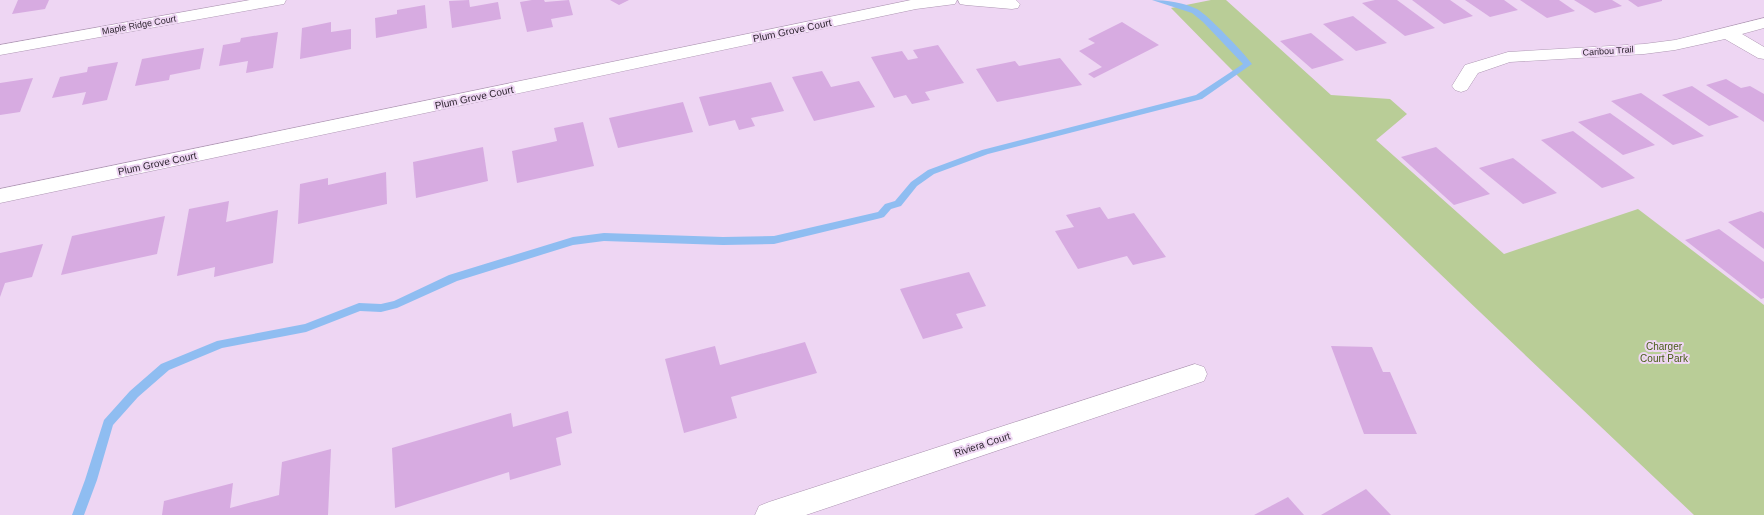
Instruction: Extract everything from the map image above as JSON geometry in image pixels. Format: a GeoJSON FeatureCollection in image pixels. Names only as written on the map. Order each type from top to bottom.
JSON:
{"type":"FeatureCollection","features":[{"type":"Feature","properties":{"kind":"street","name":"Maple Ridge Court"},"geometry":{"type":"LineString","coordinates":[[0,50],[278,0]]}},
{"type":"Feature","properties":{"kind":"street","name":"Plum Grove Court"},"geometry":{"type":"LineString","coordinates":[[0,196],[916,4],[950,0]]}},
{"type":"Feature","properties":{"kind":"street"},"geometry":{"type":"LineString","coordinates":[[966,0],[1012,4]]}},
{"type":"Feature","properties":{"kind":"street","name":"Caribou Trail"},"geometry":{"type":"LineString","coordinates":[[1461,86],[1471,69],[1508,57],[1644,49],[1675,45],[1764,23]]}},
{"type":"Feature","properties":{"kind":"street"},"geometry":{"type":"LineString","coordinates":[[1727,33],[1764,54]]}},
{"type":"Feature","properties":{"kind":"street","name":"Riviera Court"},"geometry":{"type":"LineString","coordinates":[[769,515],[1195,374]]}},
{"type":"Feature","properties":{"kind":"green space","name":"Charger Court Park"},"geometry":{"type":"Polygon","coordinates":[[[1211,0],[1226,0],[1331,95],[1390,99],[1407,114],[1376,140],[1504,254],[1638,209],[1764,305],[1764,515],[1694,515],[1364,201],[1171,8],[1211,0]]]}},
{"type":"Feature","properties":{"kind":"building"},"geometry":{"type":"Polygon","coordinates":[[[18,0],[49,0],[45,9],[12,14],[18,0]]]}},
{"type":"Feature","properties":{"kind":"building"},"geometry":{"type":"Polygon","coordinates":[[[469,0],[470,7],[498,2],[501,19],[452,28],[449,1],[469,0]]]}},
{"type":"Feature","properties":{"kind":"building"},"geometry":{"type":"Polygon","coordinates":[[[544,0],[545,2],[569,0],[573,15],[551,19],[553,27],[527,32],[520,2],[544,0]]]}},
{"type":"Feature","properties":{"kind":"building"},"geometry":{"type":"Polygon","coordinates":[[[610,0],[629,0],[619,5],[610,0]]]}},
{"type":"Feature","properties":{"kind":"building"},"geometry":{"type":"Polygon","coordinates":[[[1375,0],[1397,0],[1435,28],[1405,36],[1362,3],[1375,0]]]}},
{"type":"Feature","properties":{"kind":"building"},"geometry":{"type":"Polygon","coordinates":[[[1412,0],[1450,0],[1473,16],[1444,24],[1412,0]]]}},
{"type":"Feature","properties":{"kind":"building"},"geometry":{"type":"Polygon","coordinates":[[[1465,0],[1504,0],[1518,10],[1490,17],[1465,0]]]}},
{"type":"Feature","properties":{"kind":"building"},"geometry":{"type":"Polygon","coordinates":[[[1520,0],[1559,0],[1575,11],[1547,18],[1520,0]]]}},
{"type":"Feature","properties":{"kind":"building"},"geometry":{"type":"Polygon","coordinates":[[[1574,0],[1612,0],[1622,6],[1595,13],[1574,0]]]}},
{"type":"Feature","properties":{"kind":"building"},"geometry":{"type":"Polygon","coordinates":[[[1628,0],[1662,0],[1662,1],[1638,7],[1628,0]]]}},
{"type":"Feature","properties":{"kind":"building"},"geometry":{"type":"Polygon","coordinates":[[[425,5],[427,28],[376,38],[375,18],[397,14],[397,10],[425,5]]]}},
{"type":"Feature","properties":{"kind":"building"},"geometry":{"type":"Polygon","coordinates":[[[1353,16],[1387,43],[1356,51],[1323,24],[1353,16]]]}},
{"type":"Feature","properties":{"kind":"building"},"geometry":{"type":"Polygon","coordinates":[[[331,22],[331,32],[351,29],[351,49],[300,59],[302,28],[331,22]]]}},
{"type":"Feature","properties":{"kind":"building"},"geometry":{"type":"Polygon","coordinates":[[[1122,22],[1159,45],[1094,78],[1088,74],[1102,67],[1079,51],[1095,43],[1088,39],[1122,22]]]}},
{"type":"Feature","properties":{"kind":"building"},"geometry":{"type":"Polygon","coordinates":[[[278,32],[273,68],[246,73],[248,61],[219,66],[223,45],[240,42],[241,38],[278,32]]]}},
{"type":"Feature","properties":{"kind":"building"},"geometry":{"type":"Polygon","coordinates":[[[1311,33],[1344,60],[1312,69],[1280,41],[1311,33]]]}},
{"type":"Feature","properties":{"kind":"building"},"geometry":{"type":"Polygon","coordinates":[[[938,45],[964,83],[925,92],[930,100],[912,104],[906,95],[894,98],[871,57],[902,51],[908,60],[918,58],[913,50],[938,45]]]}},
{"type":"Feature","properties":{"kind":"building"},"geometry":{"type":"Polygon","coordinates":[[[204,48],[200,69],[170,75],[169,80],[135,86],[142,59],[204,48]]]}},
{"type":"Feature","properties":{"kind":"building"},"geometry":{"type":"Polygon","coordinates":[[[1060,58],[1082,85],[997,102],[976,69],[1015,61],[1019,66],[1060,58]]]}},
{"type":"Feature","properties":{"kind":"building"},"geometry":{"type":"Polygon","coordinates":[[[118,62],[107,100],[82,105],[86,92],[52,98],[60,77],[87,72],[88,67],[118,62]]]}},
{"type":"Feature","properties":{"kind":"building"},"geometry":{"type":"Polygon","coordinates":[[[822,71],[831,87],[859,81],[875,107],[814,121],[792,77],[822,71]]]}},
{"type":"Feature","properties":{"kind":"building"},"geometry":{"type":"Polygon","coordinates":[[[33,78],[20,112],[0,115],[0,83],[33,78]]]}},
{"type":"Feature","properties":{"kind":"building"},"geometry":{"type":"Polygon","coordinates":[[[1726,79],[1741,88],[1750,86],[1764,94],[1764,122],[1706,85],[1726,79]]]}},
{"type":"Feature","properties":{"kind":"building"},"geometry":{"type":"Polygon","coordinates":[[[771,82],[784,111],[751,118],[755,126],[739,130],[735,120],[709,126],[699,97],[771,82]]]}},
{"type":"Feature","properties":{"kind":"building"},"geometry":{"type":"Polygon","coordinates":[[[1692,86],[1739,117],[1709,126],[1662,95],[1692,86]]]}},
{"type":"Feature","properties":{"kind":"building"},"geometry":{"type":"Polygon","coordinates":[[[1641,93],[1704,136],[1673,145],[1611,101],[1641,93]]]}},
{"type":"Feature","properties":{"kind":"building"},"geometry":{"type":"Polygon","coordinates":[[[683,102],[693,132],[618,148],[609,118],[683,102]]]}},
{"type":"Feature","properties":{"kind":"building"},"geometry":{"type":"Polygon","coordinates":[[[1610,113],[1655,145],[1623,155],[1578,122],[1610,113]]]}},
{"type":"Feature","properties":{"kind":"building"},"geometry":{"type":"Polygon","coordinates":[[[583,122],[594,166],[517,183],[512,151],[557,141],[554,128],[583,122]]]}},
{"type":"Feature","properties":{"kind":"building"},"geometry":{"type":"Polygon","coordinates":[[[1573,131],[1635,178],[1602,188],[1541,140],[1573,131]]]}},
{"type":"Feature","properties":{"kind":"building"},"geometry":{"type":"Polygon","coordinates":[[[483,147],[488,181],[416,198],[413,162],[483,147]]]}},
{"type":"Feature","properties":{"kind":"building"},"geometry":{"type":"Polygon","coordinates":[[[1436,147],[1490,194],[1454,205],[1401,157],[1436,147]]]}},
{"type":"Feature","properties":{"kind":"building"},"geometry":{"type":"Polygon","coordinates":[[[1513,158],[1557,193],[1523,204],[1479,168],[1513,158]]]}},
{"type":"Feature","properties":{"kind":"building"},"geometry":{"type":"Polygon","coordinates":[[[386,172],[387,204],[298,224],[300,184],[328,178],[328,185],[386,172]]]}},
{"type":"Feature","properties":{"kind":"building"},"geometry":{"type":"Polygon","coordinates":[[[229,201],[226,222],[278,210],[273,263],[214,277],[215,267],[177,276],[189,209],[229,201]]]}},
{"type":"Feature","properties":{"kind":"building"},"geometry":{"type":"Polygon","coordinates":[[[1100,207],[1108,219],[1134,213],[1166,257],[1133,265],[1127,256],[1078,269],[1055,231],[1074,227],[1066,215],[1100,207]]]}},
{"type":"Feature","properties":{"kind":"building"},"geometry":{"type":"Polygon","coordinates":[[[1761,211],[1764,213],[1764,249],[1728,222],[1761,211]]]}},
{"type":"Feature","properties":{"kind":"building"},"geometry":{"type":"Polygon","coordinates":[[[165,216],[157,254],[61,275],[72,236],[165,216]]]}},
{"type":"Feature","properties":{"kind":"building"},"geometry":{"type":"Polygon","coordinates":[[[1719,229],[1764,262],[1764,298],[1761,299],[1685,240],[1719,229]]]}},
{"type":"Feature","properties":{"kind":"building"},"geometry":{"type":"Polygon","coordinates":[[[43,244],[32,277],[5,283],[0,297],[0,253],[43,244]]]}},
{"type":"Feature","properties":{"kind":"building"},"geometry":{"type":"Polygon","coordinates":[[[969,272],[986,306],[956,314],[963,328],[923,339],[900,289],[969,272]]]}},
{"type":"Feature","properties":{"kind":"building"},"geometry":{"type":"Polygon","coordinates":[[[805,342],[817,373],[731,397],[737,418],[684,433],[665,359],[715,346],[720,365],[805,342]]]}},
{"type":"Feature","properties":{"kind":"building"},"geometry":{"type":"Polygon","coordinates":[[[1331,346],[1372,347],[1383,372],[1390,372],[1417,434],[1364,434],[1331,346]]]}},
{"type":"Feature","properties":{"kind":"building"},"geometry":{"type":"Polygon","coordinates":[[[568,411],[572,433],[556,438],[561,465],[510,480],[509,472],[395,508],[392,448],[511,413],[513,427],[568,411]]]}},
{"type":"Feature","properties":{"kind":"building"},"geometry":{"type":"Polygon","coordinates":[[[331,449],[328,515],[162,515],[164,501],[233,483],[230,508],[279,495],[282,462],[331,449]]]}},
{"type":"Feature","properties":{"kind":"building"},"geometry":{"type":"Polygon","coordinates":[[[1366,489],[1391,515],[1321,515],[1366,489]]]}},
{"type":"Feature","properties":{"kind":"building"},"geometry":{"type":"Polygon","coordinates":[[[1288,497],[1304,515],[1254,515],[1288,497]]]}},
{"type":"Feature","properties":{"kind":"waterway"},"geometry":{"type":"LineString","coordinates":[[78,515],[91,480],[108,423],[134,394],[165,367],[221,344],[306,328],[359,307],[381,308],[397,304],[453,278],[573,241],[604,237],[723,241],[774,240],[881,215],[888,206],[898,204],[914,184],[931,172],[985,152],[1199,97],[1248,64],[1206,20],[1195,11],[1156,0]]}}]}
